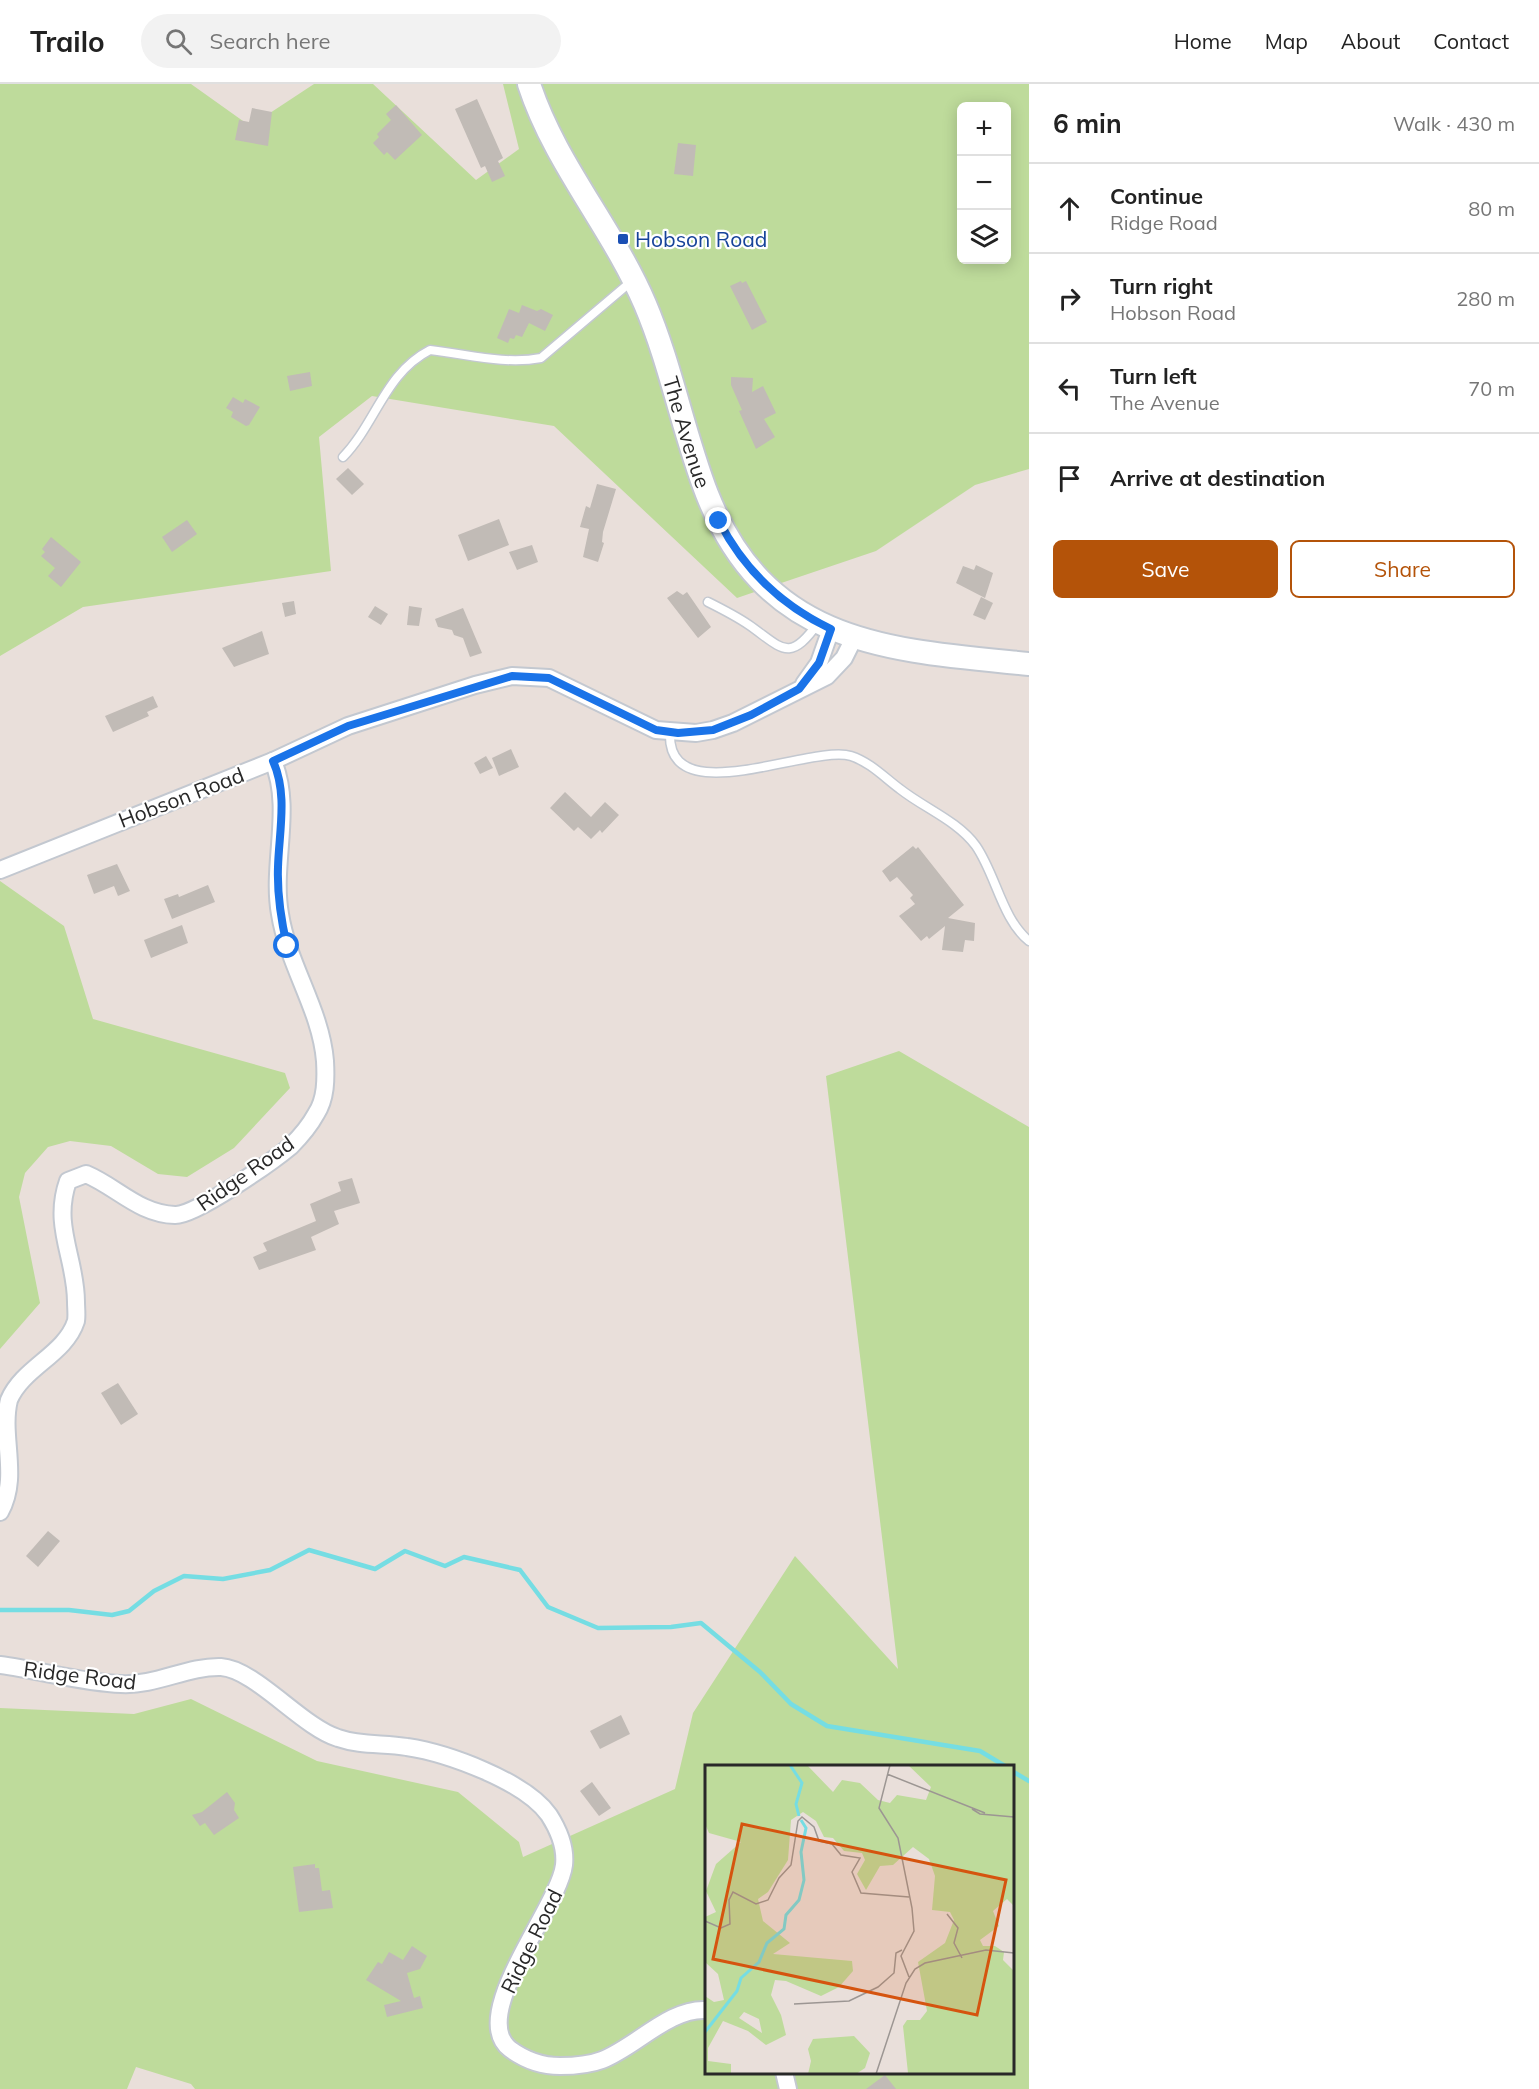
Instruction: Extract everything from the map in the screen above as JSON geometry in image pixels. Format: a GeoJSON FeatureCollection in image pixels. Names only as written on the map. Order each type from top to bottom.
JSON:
{"type":"FeatureCollection","features":[{"type":"Feature","properties":{"kind":"street","name":"The Avenue"},"geometry":{"type":"LineString","coordinates":[[529,84],[553,144],[634,280],[651,317],[707,494],[729,542],[743,562],[773,593],[825,626],[854,638],[908,651],[1029,664]]}},
{"type":"Feature","properties":{"kind":"street","name":"Hobson Road"},"geometry":{"type":"LineString","coordinates":[[799,689],[819,663],[825,626]]}},
{"type":"Feature","properties":{"kind":"street","name":"Hobson Road"},"geometry":{"type":"LineString","coordinates":[[0,870],[273,761],[348,726],[512,676],[549,678],[638,722],[670,732],[713,730],[751,715],[827,676],[838,666],[854,638]]}},
{"type":"Feature","properties":{"kind":"street","name":"Ridge Road"},"geometry":{"type":"LineString","coordinates":[[0,1512],[7,1500],[9,1469],[3,1425],[9,1400],[26,1374],[60,1346],[76,1320],[76,1284],[62,1228],[61,1200],[68,1181],[86,1174],[99,1180],[134,1204],[156,1213],[178,1216],[198,1209],[291,1146],[316,1114],[324,1095],[325,1060],[315,1019],[287,946],[279,912],[281,792],[273,761]]}},
{"type":"Feature","properties":{"kind":"street","name":"Ridge Road"},"geometry":{"type":"LineString","coordinates":[[0,1665],[120,1684],[154,1682],[193,1670],[223,1667],[246,1677],[336,1738],[408,1747],[456,1761],[514,1785],[530,1796],[547,1812],[557,1828],[565,1862],[555,1897],[511,1976],[500,2008],[498,2022],[501,2036],[507,2047],[521,2056],[554,2066],[588,2064],[623,2050],[676,2017],[698,2009],[705,2010]]}},
{"type":"Feature","properties":{"kind":"street"},"geometry":{"type":"LineString","coordinates":[[784,2074],[788,2089]]}},
{"type":"Feature","properties":{"kind":"lane"},"geometry":{"type":"LineString","coordinates":[[343,457],[356,444],[388,388],[412,361],[422,354],[430,350],[525,362],[542,358],[634,280]]}},
{"type":"Feature","properties":{"kind":"lane"},"geometry":{"type":"LineString","coordinates":[[708,602],[748,624],[776,646],[790,649],[804,644],[825,626]]}},
{"type":"Feature","properties":{"kind":"lane"},"geometry":{"type":"LineString","coordinates":[[670,732],[669,748],[674,757],[687,766],[703,772],[728,773],[831,756],[851,756],[883,774],[975,844],[1011,919],[1029,941]]}},
{"type":"Feature","properties":{"kind":"green space"},"geometry":{"type":"Polygon","coordinates":[[[0,84],[191,84],[250,126],[314,84],[373,84],[476,180],[519,149],[503,84],[1029,84],[1029,469],[975,485],[876,551],[737,598],[554,426],[372,396],[319,437],[331,571],[83,607],[0,656],[0,84]]]}},
{"type":"Feature","properties":{"kind":"green space"},"geometry":{"type":"Polygon","coordinates":[[[0,881],[64,926],[93,1019],[285,1073],[290,1088],[234,1148],[187,1177],[158,1174],[111,1146],[70,1141],[48,1147],[25,1173],[19,1197],[40,1303],[0,1349],[0,881]]]}},
{"type":"Feature","properties":{"kind":"green space"},"geometry":{"type":"Polygon","coordinates":[[[899,1051],[1029,1127],[1029,2089],[195,2089],[191,2084],[136,2067],[127,2089],[0,2089],[0,1708],[134,1714],[191,1699],[317,1761],[458,1792],[519,1842],[523,1857],[675,1789],[693,1713],[795,1556],[898,1669],[826,1076],[899,1051]]]}},
{"type":"Feature","properties":{"kind":"building"},"geometry":{"type":"Polygon","coordinates":[[[477,99],[503,158],[498,161],[505,176],[492,182],[485,166],[481,168],[455,109],[477,99]]]}},
{"type":"Feature","properties":{"kind":"building"},"geometry":{"type":"Polygon","coordinates":[[[396,105],[422,135],[395,160],[387,152],[384,155],[373,143],[379,137],[377,134],[391,120],[386,114],[396,105]]]}},
{"type":"Feature","properties":{"kind":"building"},"geometry":{"type":"Polygon","coordinates":[[[252,108],[272,112],[268,146],[235,140],[239,120],[249,122],[252,108]]]}},
{"type":"Feature","properties":{"kind":"building"},"geometry":{"type":"Polygon","coordinates":[[[678,143],[696,145],[693,176],[674,174],[678,143]]]}},
{"type":"Feature","properties":{"kind":"building"},"geometry":{"type":"Polygon","coordinates":[[[741,281],[742,283],[746,281],[767,322],[752,330],[730,286],[741,281]]]}},
{"type":"Feature","properties":{"kind":"building"},"geometry":{"type":"Polygon","coordinates":[[[522,305],[537,311],[541,309],[553,315],[545,331],[529,323],[522,337],[516,335],[514,339],[510,338],[508,343],[497,338],[509,309],[519,313],[522,305]]]}},
{"type":"Feature","properties":{"kind":"building"},"geometry":{"type":"Polygon","coordinates":[[[310,372],[312,386],[290,391],[287,376],[310,372]]]}},
{"type":"Feature","properties":{"kind":"building"},"geometry":{"type":"Polygon","coordinates":[[[731,377],[753,378],[752,392],[763,386],[776,413],[764,419],[775,437],[756,449],[739,411],[742,410],[731,385],[731,377]]]}},
{"type":"Feature","properties":{"kind":"building"},"geometry":{"type":"Polygon","coordinates":[[[233,397],[243,403],[245,399],[260,407],[249,425],[246,426],[231,417],[233,412],[226,408],[233,397]]]}},
{"type":"Feature","properties":{"kind":"building"},"geometry":{"type":"Polygon","coordinates":[[[348,468],[364,484],[352,495],[336,479],[348,468]]]}},
{"type":"Feature","properties":{"kind":"building"},"geometry":{"type":"Polygon","coordinates":[[[597,484],[616,489],[603,532],[602,542],[604,543],[598,562],[583,557],[589,529],[580,527],[586,506],[590,508],[597,484]]]}},
{"type":"Feature","properties":{"kind":"building"},"geometry":{"type":"Polygon","coordinates":[[[499,519],[509,545],[468,561],[458,535],[499,519]]]}},
{"type":"Feature","properties":{"kind":"building"},"geometry":{"type":"Polygon","coordinates":[[[187,520],[197,534],[172,552],[162,537],[187,520]]]}},
{"type":"Feature","properties":{"kind":"building"},"geometry":{"type":"Polygon","coordinates":[[[51,537],[81,562],[61,587],[48,576],[55,568],[41,556],[45,552],[42,549],[51,537]]]}},
{"type":"Feature","properties":{"kind":"building"},"geometry":{"type":"Polygon","coordinates":[[[532,545],[538,562],[517,570],[509,552],[532,545]]]}},
{"type":"Feature","properties":{"kind":"building"},"geometry":{"type":"Polygon","coordinates":[[[976,565],[993,573],[985,598],[956,583],[963,566],[974,570],[976,565]]]}},
{"type":"Feature","properties":{"kind":"building"},"geometry":{"type":"Polygon","coordinates":[[[677,591],[683,595],[687,592],[711,627],[698,638],[667,598],[677,591]]]}},
{"type":"Feature","properties":{"kind":"building"},"geometry":{"type":"Polygon","coordinates":[[[981,597],[993,603],[985,620],[973,615],[981,597]]]}},
{"type":"Feature","properties":{"kind":"building"},"geometry":{"type":"Polygon","coordinates":[[[294,601],[296,614],[285,617],[282,603],[294,601]]]}},
{"type":"Feature","properties":{"kind":"building"},"geometry":{"type":"Polygon","coordinates":[[[375,606],[388,614],[381,625],[368,617],[375,606]]]}},
{"type":"Feature","properties":{"kind":"building"},"geometry":{"type":"Polygon","coordinates":[[[409,606],[422,608],[419,626],[407,625],[409,606]]]}},
{"type":"Feature","properties":{"kind":"building"},"geometry":{"type":"Polygon","coordinates":[[[463,608],[482,653],[470,657],[463,638],[454,635],[452,630],[438,627],[435,619],[463,608]]]}},
{"type":"Feature","properties":{"kind":"building"},"geometry":{"type":"Polygon","coordinates":[[[262,631],[269,654],[234,667],[222,648],[262,631]]]}},
{"type":"Feature","properties":{"kind":"building"},"geometry":{"type":"Polygon","coordinates":[[[153,696],[158,707],[147,712],[149,716],[113,732],[105,716],[153,696]]]}},
{"type":"Feature","properties":{"kind":"building"},"geometry":{"type":"Polygon","coordinates":[[[511,749],[519,767],[499,776],[492,758],[511,749]]]}},
{"type":"Feature","properties":{"kind":"building"},"geometry":{"type":"Polygon","coordinates":[[[486,756],[493,768],[480,774],[474,763],[486,756]]]}},
{"type":"Feature","properties":{"kind":"building"},"geometry":{"type":"Polygon","coordinates":[[[565,792],[591,817],[605,802],[619,815],[602,833],[600,830],[591,839],[578,827],[574,831],[550,808],[565,792]]]}},
{"type":"Feature","properties":{"kind":"building"},"geometry":{"type":"Polygon","coordinates":[[[913,846],[916,849],[918,847],[964,905],[948,918],[975,923],[974,941],[965,940],[963,952],[942,950],[945,926],[929,939],[927,936],[921,941],[899,916],[915,904],[910,898],[913,895],[897,877],[890,882],[882,871],[913,846]]]}},
{"type":"Feature","properties":{"kind":"building"},"geometry":{"type":"Polygon","coordinates":[[[117,864],[130,891],[118,896],[114,886],[94,894],[87,875],[117,864]]]}},
{"type":"Feature","properties":{"kind":"building"},"geometry":{"type":"Polygon","coordinates":[[[208,885],[215,902],[172,919],[164,899],[178,894],[179,897],[208,885]]]}},
{"type":"Feature","properties":{"kind":"building"},"geometry":{"type":"Polygon","coordinates":[[[182,925],[188,943],[151,958],[144,940],[182,925]]]}},
{"type":"Feature","properties":{"kind":"building"},"geometry":{"type":"Polygon","coordinates":[[[352,1178],[360,1203],[334,1211],[339,1224],[311,1237],[316,1250],[259,1270],[253,1257],[267,1251],[263,1243],[316,1221],[310,1204],[341,1191],[338,1182],[352,1178]]]}},
{"type":"Feature","properties":{"kind":"building"},"geometry":{"type":"Polygon","coordinates":[[[118,1383],[138,1414],[121,1425],[101,1393],[118,1383]]]}},
{"type":"Feature","properties":{"kind":"building"},"geometry":{"type":"Polygon","coordinates":[[[48,1531],[60,1541],[38,1567],[26,1556],[48,1531]]]}},
{"type":"Feature","properties":{"kind":"building"},"geometry":{"type":"Polygon","coordinates":[[[621,1715],[630,1734],[600,1749],[590,1731],[621,1715]]]}},
{"type":"Feature","properties":{"kind":"building"},"geometry":{"type":"Polygon","coordinates":[[[592,1782],[611,1808],[599,1816],[580,1791],[592,1782]]]}},
{"type":"Feature","properties":{"kind":"building"},"geometry":{"type":"Polygon","coordinates":[[[227,1792],[235,1803],[234,1810],[239,1818],[214,1835],[205,1823],[200,1826],[192,1815],[202,1812],[227,1792]]]}},
{"type":"Feature","properties":{"kind":"building"},"geometry":{"type":"Polygon","coordinates":[[[315,1864],[315,1868],[319,1868],[322,1891],[330,1890],[333,1908],[299,1912],[293,1867],[315,1864]]]}},
{"type":"Feature","properties":{"kind":"building"},"geometry":{"type":"Polygon","coordinates":[[[412,1946],[427,1956],[420,1969],[407,1973],[414,1998],[420,1996],[423,2008],[387,2017],[384,2005],[401,2001],[366,1980],[378,1962],[382,1964],[389,1952],[403,1960],[412,1946]]]}},
{"type":"Feature","properties":{"kind":"building"},"geometry":{"type":"Polygon","coordinates":[[[885,2075],[896,2089],[866,2089],[885,2075]]]}},
{"type":"Feature","properties":{"kind":"waterway"},"geometry":{"type":"LineString","coordinates":[[0,1610],[69,1610],[112,1615],[129,1611],[154,1591],[184,1576],[223,1579],[270,1570],[309,1550],[375,1569],[405,1551],[445,1566],[464,1557],[520,1570],[548,1607],[598,1628],[671,1627],[701,1623],[760,1672],[791,1704],[827,1726],[980,1751],[1003,1765]]}},
{"type":"Feature","properties":{"kind":"waterway"},"geometry":{"type":"LineString","coordinates":[[1014,1772],[1029,1781]]}},
{"type":"Feature","properties":{"kind":"place","name":"Hobson Road"},"geometry":{"type":"Point","coordinates":[623,239]}},
{"type":"Feature","properties":{"kind":"route"},"geometry":{"type":"LineString","coordinates":[[287,946],[279,912],[281,792],[278,771],[273,761],[348,726],[475,685],[512,676],[549,678],[656,730],[678,733],[713,730],[733,723],[799,689],[819,663],[831,629],[787,604],[773,593],[743,562],[729,542],[719,521]]}}]}
